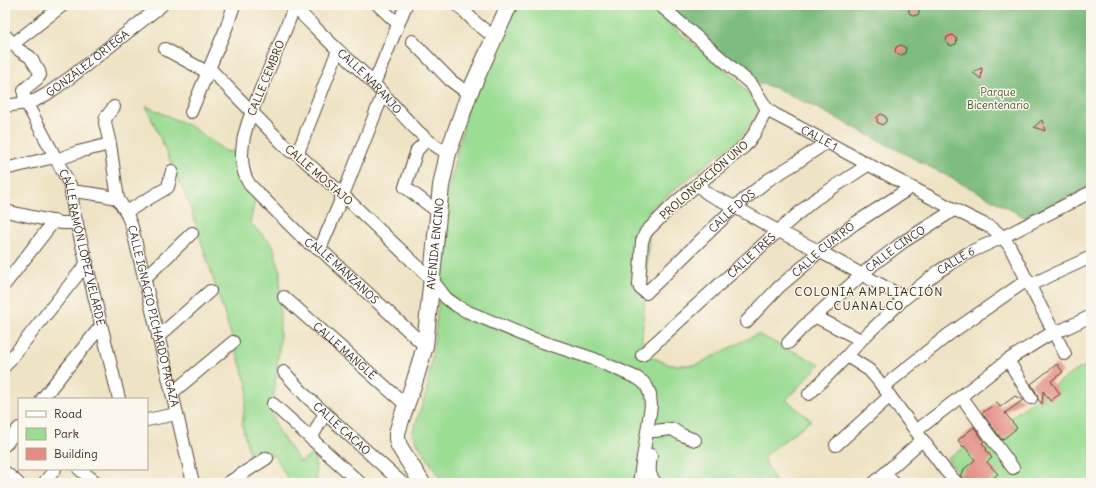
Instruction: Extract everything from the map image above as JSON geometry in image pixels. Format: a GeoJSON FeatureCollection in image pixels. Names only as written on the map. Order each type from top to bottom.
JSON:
{"type":"FeatureCollection","features":[{"type":"Feature","properties":{"kind":"main road","name":"AVENIDA ENCINO"},"geometry":{"type":"LineString","coordinates":[[422,483],[401,451],[397,439],[398,427],[415,380],[425,346],[441,186],[448,153],[469,94],[509,5]]}},
{"type":"Feature","properties":{"kind":"street"},"geometry":{"type":"LineString","coordinates":[[13,44],[63,5]]}},
{"type":"Feature","properties":{"kind":"street","name":"GONZÁLEZ ORTEGA"},"geometry":{"type":"LineString","coordinates":[[5,106],[27,103],[47,94],[71,77],[162,5]]}},
{"type":"Feature","properties":{"kind":"street"},"geometry":{"type":"LineString","coordinates":[[191,112],[227,26],[234,5]]}},
{"type":"Feature","properties":{"kind":"street"},"geometry":{"type":"LineString","coordinates":[[378,5],[398,24]]}},
{"type":"Feature","properties":{"kind":"street"},"geometry":{"type":"LineString","coordinates":[[374,84],[406,5]]}},
{"type":"Feature","properties":{"kind":"street"},"geometry":{"type":"LineString","coordinates":[[458,5],[476,23],[494,37]]}},
{"type":"Feature","properties":{"kind":"street","name":"CALLE 1"},"geometry":{"type":"LineString","coordinates":[[660,5],[752,85],[767,109],[774,114],[828,142],[910,188],[992,228],[1003,237]]}},
{"type":"Feature","properties":{"kind":"street","name":"CALLE NARANJO"},"geometry":{"type":"LineString","coordinates":[[295,6],[431,142],[448,153]]}},
{"type":"Feature","properties":{"kind":"street","name":"CALLE CEMBRO"},"geometry":{"type":"LineString","coordinates":[[260,195],[247,181],[242,152],[245,132],[295,6]]}},
{"type":"Feature","properties":{"kind":"street"},"geometry":{"type":"LineString","coordinates":[[5,35],[19,50],[30,57],[40,73],[37,79],[24,90],[24,96],[27,103]]}},
{"type":"Feature","properties":{"kind":"street"},"geometry":{"type":"LineString","coordinates":[[412,41],[450,80],[469,94]]}},
{"type":"Feature","properties":{"kind":"street","name":"CALLE MOSTAJO"},"geometry":{"type":"LineString","coordinates":[[165,49],[208,70],[290,151],[299,154],[432,280],[446,298],[457,306],[531,338],[594,359],[643,382],[647,386],[650,394],[652,427]]}},
{"type":"Feature","properties":{"kind":"street"},"geometry":{"type":"LineString","coordinates":[[299,154],[338,50]]}},
{"type":"Feature","properties":{"kind":"street"},"geometry":{"type":"LineString","coordinates":[[320,249],[383,94]]}},
{"type":"Feature","properties":{"kind":"street","name":"CALLE RAMÓN LÓPEZ VELARDE"},"geometry":{"type":"LineString","coordinates":[[27,103],[68,181],[116,397]]}},
{"type":"Feature","properties":{"kind":"street"},"geometry":{"type":"LineString","coordinates":[[71,191],[99,194],[118,199],[105,120],[107,115],[114,107]]}},
{"type":"Feature","properties":{"kind":"street","name":"PROLONGACIÓN UNO"},"geometry":{"type":"LineString","coordinates":[[646,293],[640,288],[639,285],[643,236],[651,226],[676,202],[745,146],[754,134],[767,109]]}},
{"type":"Feature","properties":{"kind":"street","name":"CALLE DOS"},"geometry":{"type":"LineString","coordinates":[[646,293],[735,207],[768,180],[796,164],[828,142]]}},
{"type":"Feature","properties":{"kind":"street"},"geometry":{"type":"LineString","coordinates":[[5,169],[50,158],[59,159],[78,152],[110,144]]}},
{"type":"Feature","properties":{"kind":"street"},"geometry":{"type":"LineString","coordinates":[[422,145],[417,150],[405,187],[438,212]]}},
{"type":"Feature","properties":{"kind":"street","name":"CALLE TRES"},"geometry":{"type":"LineString","coordinates":[[642,355],[814,200],[868,165]]}},
{"type":"Feature","properties":{"kind":"street"},"geometry":{"type":"LineString","coordinates":[[126,212],[166,189],[168,187],[172,171]]}},
{"type":"Feature","properties":{"kind":"street"},"geometry":{"type":"LineString","coordinates":[[699,184],[708,194],[819,251],[905,298]]}},
{"type":"Feature","properties":{"kind":"street","name":"CALLE CUATRO"},"geometry":{"type":"LineString","coordinates":[[746,322],[779,287],[819,251],[854,224],[910,188]]}},
{"type":"Feature","properties":{"kind":"street","name":"CALLE 6"},"geometry":{"type":"LineString","coordinates":[[809,394],[861,340],[905,298],[939,271],[968,253],[1003,237],[1091,192]]}},
{"type":"Feature","properties":{"kind":"street","name":"CALLE MANZANOS"},"geometry":{"type":"LineString","coordinates":[[260,195],[307,242],[320,249],[425,346]]}},
{"type":"Feature","properties":{"kind":"street","name":"CALLE IGNACIO PICHARDO PAGAZA"},"geometry":{"type":"LineString","coordinates":[[118,199],[126,212],[132,227],[193,483]]}},
{"type":"Feature","properties":{"kind":"street","name":"CALLE CINCO"},"geometry":{"type":"LineString","coordinates":[[788,343],[803,327],[874,264],[903,242],[954,210]]}},
{"type":"Feature","properties":{"kind":"street"},"geometry":{"type":"LineString","coordinates":[[5,211],[67,224],[77,223]]}},
{"type":"Feature","properties":{"kind":"street"},"geometry":{"type":"LineString","coordinates":[[5,284],[54,221]]}},
{"type":"Feature","properties":{"kind":"street"},"geometry":{"type":"LineString","coordinates":[[144,279],[192,232]]}},
{"type":"Feature","properties":{"kind":"street"},"geometry":{"type":"LineString","coordinates":[[1003,237],[1010,247],[1065,354]]}},
{"type":"Feature","properties":{"kind":"street"},"geometry":{"type":"LineString","coordinates":[[836,444],[886,391],[948,335],[1029,283],[1091,257]]}},
{"type":"Feature","properties":{"kind":"street"},"geometry":{"type":"LineString","coordinates":[[5,366],[86,263]]}},
{"type":"Feature","properties":{"kind":"street"},"geometry":{"type":"LineString","coordinates":[[158,337],[210,291]]}},
{"type":"Feature","properties":{"kind":"street","name":"CALLE MANGLE"},"geometry":{"type":"LineString","coordinates":[[284,297],[406,405]]}},
{"type":"Feature","properties":{"kind":"street"},"geometry":{"type":"LineString","coordinates":[[816,316],[861,340]]}},
{"type":"Feature","properties":{"kind":"street"},"geometry":{"type":"LineString","coordinates":[[874,483],[885,474],[919,436],[960,396],[1008,360],[1053,332],[1064,329],[1091,316]]}},
{"type":"Feature","properties":{"kind":"street"},"geometry":{"type":"LineString","coordinates":[[43,398],[101,326]]}},
{"type":"Feature","properties":{"kind":"street"},"geometry":{"type":"LineString","coordinates":[[172,393],[233,342]]}},
{"type":"Feature","properties":{"kind":"street"},"geometry":{"type":"LineString","coordinates":[[847,356],[869,370],[945,470],[957,483]]}},
{"type":"Feature","properties":{"kind":"street"},"geometry":{"type":"LineString","coordinates":[[1008,360],[1031,398]]}},
{"type":"Feature","properties":{"kind":"street","name":"CALLE CACAO"},"geometry":{"type":"LineString","coordinates":[[284,372],[306,396],[402,483]]}},
{"type":"Feature","properties":{"kind":"street"},"geometry":{"type":"LineString","coordinates":[[960,396],[1013,468]]}},
{"type":"Feature","properties":{"kind":"street"},"geometry":{"type":"LineString","coordinates":[[273,404],[360,483]]}},
{"type":"Feature","properties":{"kind":"street"},"geometry":{"type":"LineString","coordinates":[[312,440],[325,413]]}},
{"type":"Feature","properties":{"kind":"street"},"geometry":{"type":"LineString","coordinates":[[148,420],[176,414]]}},
{"type":"Feature","properties":{"kind":"street"},"geometry":{"type":"LineString","coordinates":[[652,427],[672,429],[695,440]]}},
{"type":"Feature","properties":{"kind":"street"},"geometry":{"type":"LineString","coordinates":[[639,483],[652,427]]}},
{"type":"Feature","properties":{"kind":"street"},"geometry":{"type":"LineString","coordinates":[[652,427],[654,440],[649,470],[651,478],[656,483]]}},
{"type":"Feature","properties":{"kind":"street"},"geometry":{"type":"LineString","coordinates":[[5,445],[18,429]]}},
{"type":"Feature","properties":{"kind":"street"},"geometry":{"type":"LineString","coordinates":[[228,483],[267,458]]}},
{"type":"Feature","properties":{"kind":"street"},"geometry":{"type":"LineString","coordinates":[[44,483],[54,470]]}},
{"type":"Feature","properties":{"kind":"street"},"geometry":{"type":"LineString","coordinates":[[80,470],[97,483]]}},
{"type":"Feature","properties":{"kind":"street"},"geometry":{"type":"LineString","coordinates":[[5,472],[18,483]]}},
{"type":"Feature","properties":{"kind":"street"},"geometry":{"type":"LineString","coordinates":[[885,474],[894,483]]}},
{"type":"Feature","properties":{"kind":"green space"},"geometry":{"type":"Polygon","coordinates":[[[518,5],[649,5],[670,25],[735,78],[762,110],[739,139],[651,208],[641,352],[670,365],[696,365],[757,334],[820,364],[786,400],[811,420],[763,457],[776,483],[443,483],[412,434],[426,394],[433,351],[441,278],[446,199],[472,89],[518,5]]]}},
{"type":"Feature","properties":{"kind":"green space","name":"Parque Bicentenario"},"geometry":{"type":"Polygon","coordinates":[[[667,5],[1091,5],[1091,186],[1026,218],[821,110],[775,88],[751,81],[667,5]]]}},
{"type":"Feature","properties":{"kind":"green space"},"geometry":{"type":"Polygon","coordinates":[[[146,106],[192,127],[225,151],[246,154],[255,200],[250,223],[273,245],[280,272],[280,339],[272,413],[278,431],[300,462],[314,453],[317,483],[291,483],[274,455],[252,466],[242,424],[248,388],[190,206],[146,106]]]}},
{"type":"Feature","properties":{"kind":"green space"},"geometry":{"type":"Polygon","coordinates":[[[1091,363],[1091,483],[965,483],[947,458],[991,432],[1072,373],[1091,363]]]}},
{"type":"Feature","properties":{"kind":"building"},"geometry":{"type":"Polygon","coordinates":[[[914,5],[919,8],[919,14],[914,16],[909,13],[909,7],[914,5]]]}},
{"type":"Feature","properties":{"kind":"building"},"geometry":{"type":"Polygon","coordinates":[[[952,35],[957,39],[956,44],[951,46],[946,42],[947,37],[952,35]]]}},
{"type":"Feature","properties":{"kind":"building"},"geometry":{"type":"Polygon","coordinates":[[[901,45],[906,48],[905,53],[900,56],[895,52],[896,47],[901,45]]]}},
{"type":"Feature","properties":{"kind":"building"},"geometry":{"type":"Polygon","coordinates":[[[982,68],[981,79],[972,72],[982,68]]]}},
{"type":"Feature","properties":{"kind":"building"},"geometry":{"type":"Polygon","coordinates":[[[881,114],[886,117],[886,122],[882,125],[877,122],[877,117],[881,114]]]}},
{"type":"Feature","properties":{"kind":"building"},"geometry":{"type":"Polygon","coordinates":[[[1042,120],[1045,131],[1034,127],[1042,120]]]}},
{"type":"Feature","properties":{"kind":"building"},"geometry":{"type":"Polygon","coordinates":[[[1057,364],[1063,372],[1051,381],[1060,394],[1050,401],[1043,391],[1042,404],[1031,384],[1057,364]]]}},
{"type":"Feature","properties":{"kind":"building"},"geometry":{"type":"Polygon","coordinates":[[[1015,396],[1023,400],[1005,413],[1017,428],[1002,440],[982,413],[997,402],[1000,407],[1015,396]]]}},
{"type":"Feature","properties":{"kind":"building"},"geometry":{"type":"Polygon","coordinates":[[[974,427],[984,441],[982,443],[992,458],[987,462],[998,474],[987,483],[965,483],[960,475],[964,471],[963,470],[975,460],[958,440],[974,427]]]}},
{"type":"Feature","properties":{"kind":"district","name":"COLONIA AMPLIACIÓN CUANALCO"},"geometry":{"type":"Point","coordinates":[869,299]}}]}
